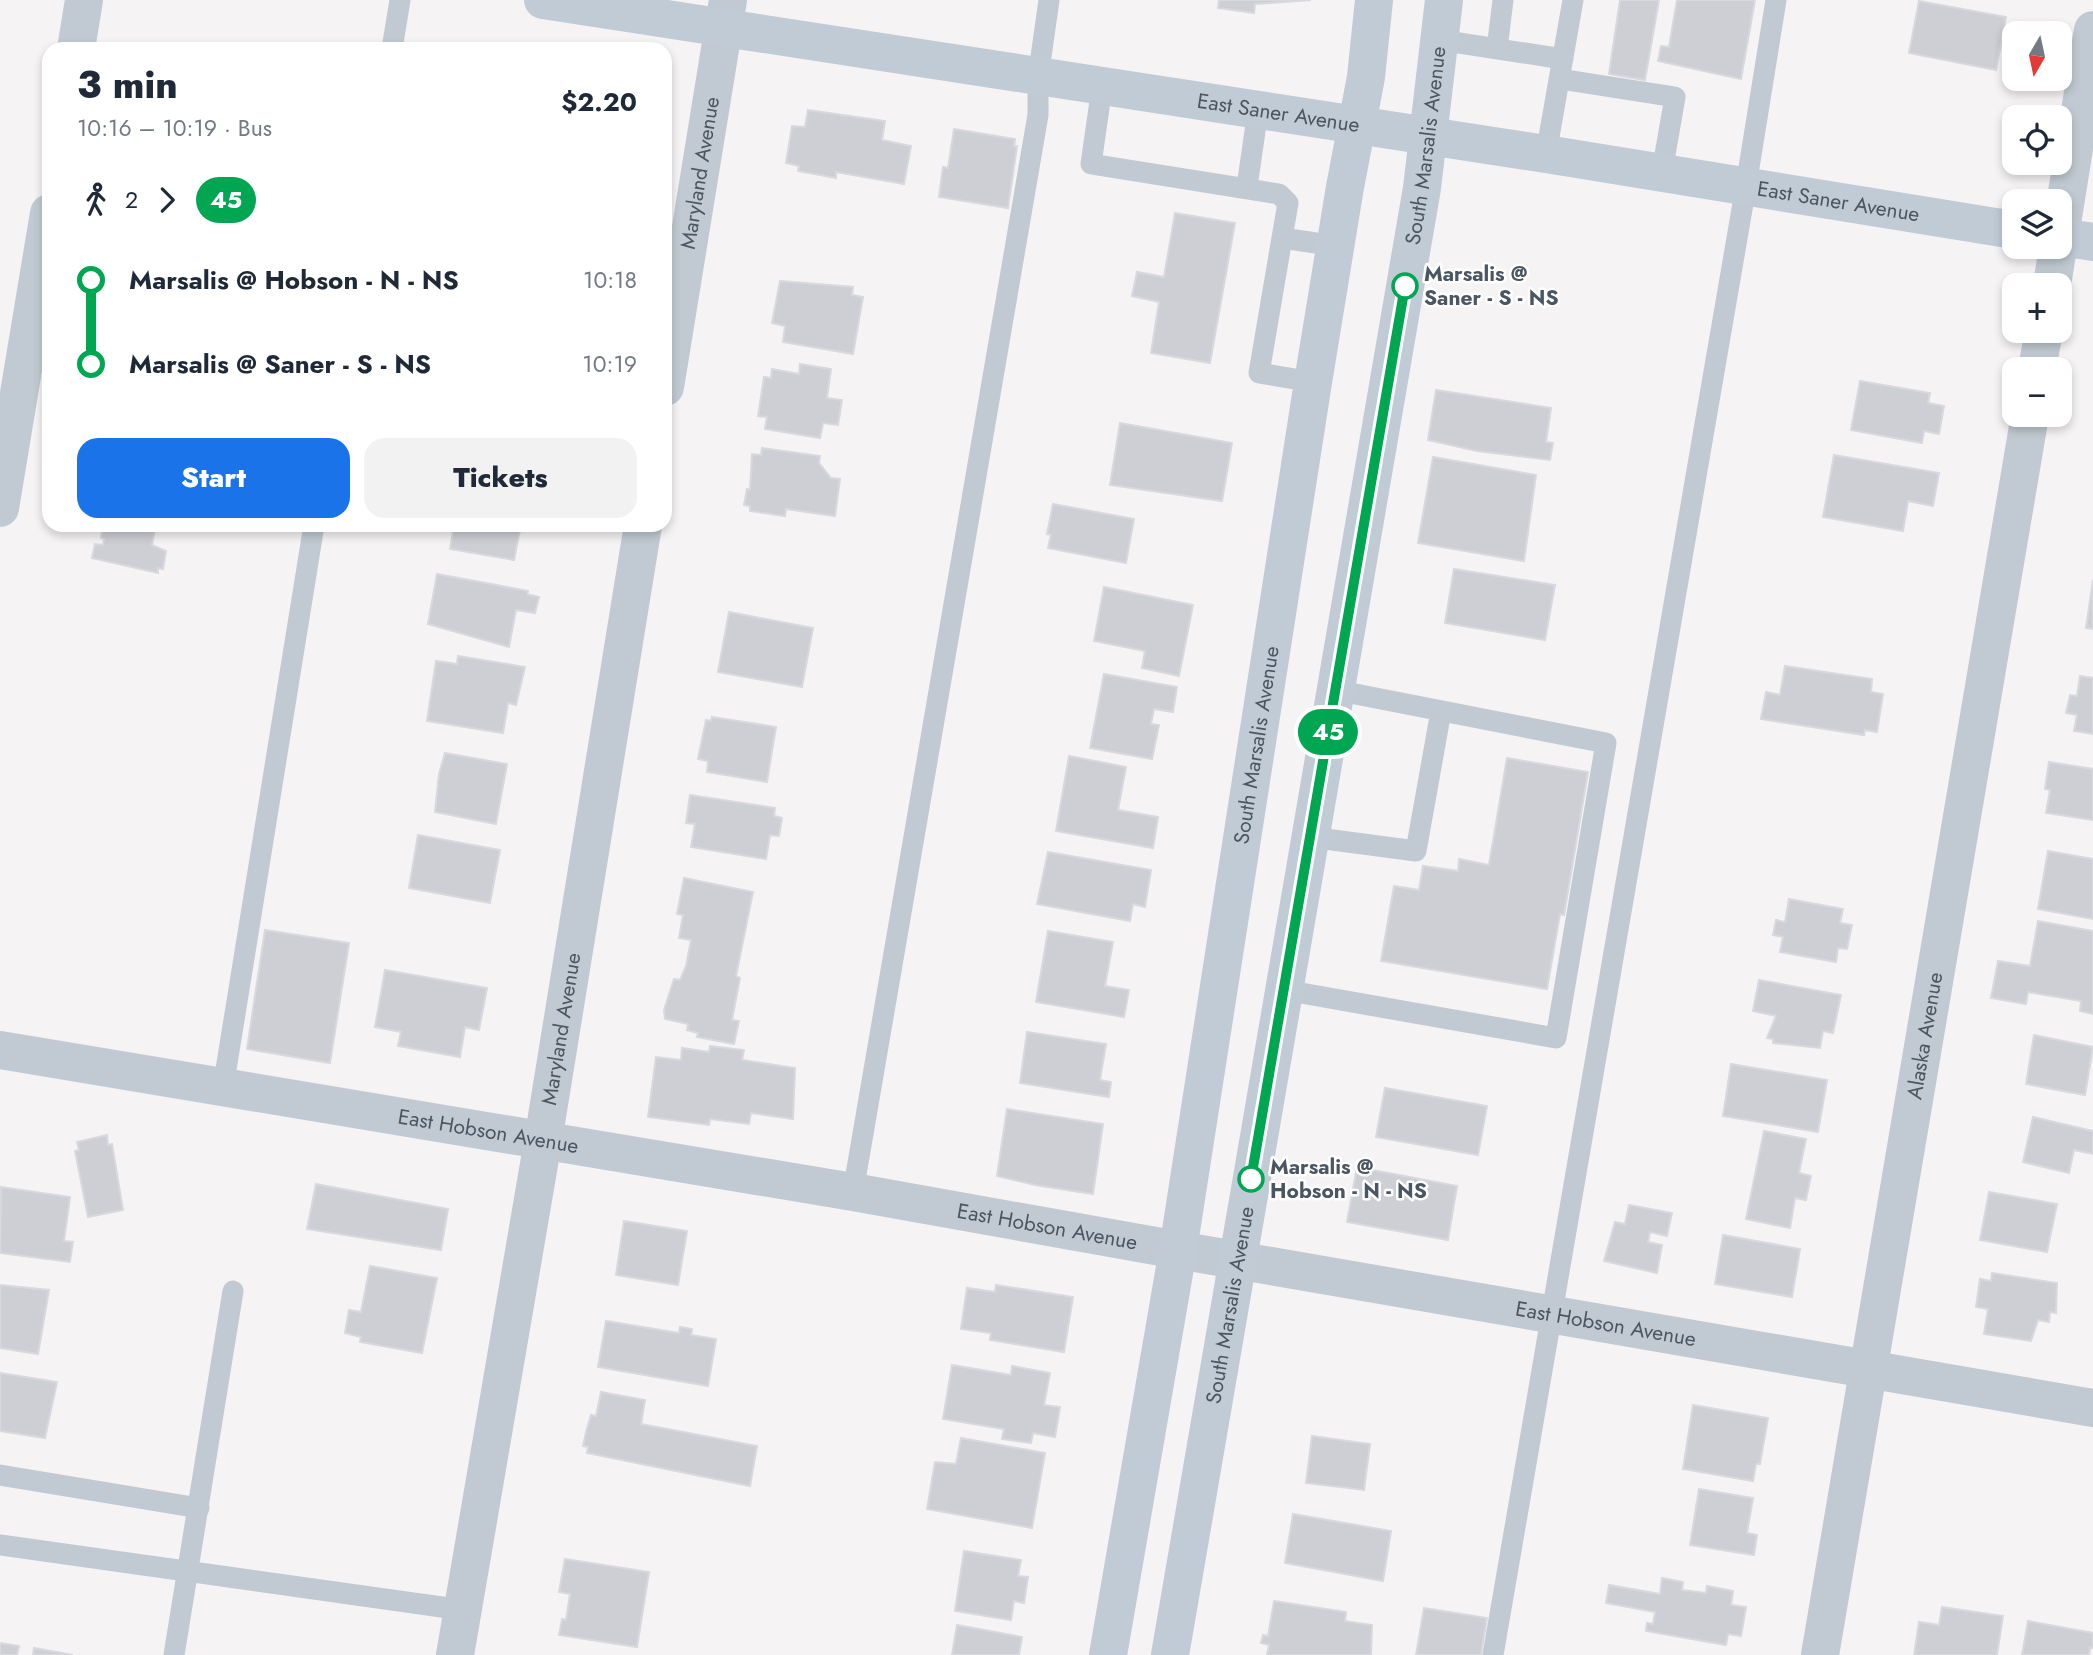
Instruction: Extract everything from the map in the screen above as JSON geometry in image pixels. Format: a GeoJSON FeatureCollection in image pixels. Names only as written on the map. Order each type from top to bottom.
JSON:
{"type":"FeatureCollection","features":[{"type":"Feature","properties":{"kind":"main road","name":"East Saner Avenue"},"geometry":{"type":"LineString","coordinates":[[543,0],[725,14],[1038,78],[1546,153],[2002,228]]}},
{"type":"Feature","properties":{"kind":"main road","name":"South Marsalis Avenue"},"geometry":{"type":"LineString","coordinates":[[1108,1655],[1178,1250],[1312,382],[1366,77],[1374,0]]}},
{"type":"Feature","properties":{"kind":"main road","name":"South Marsalis Avenue"},"geometry":{"type":"LineString","coordinates":[[1170,1655],[1422,188],[1444,0]]}},
{"type":"Feature","properties":{"kind":"main road"},"geometry":{"type":"LineString","coordinates":[[2072,239],[2093,243]]}},
{"type":"Feature","properties":{"kind":"street"},"geometry":{"type":"LineString","coordinates":[[77,42],[84,0]]}},
{"type":"Feature","properties":{"kind":"street","name":"Maryland Avenue"},"geometry":{"type":"LineString","coordinates":[[672,343],[725,14]]}},
{"type":"Feature","properties":{"kind":"street"},"geometry":{"type":"LineString","coordinates":[[2068,189],[2093,30]]}},
{"type":"Feature","properties":{"kind":"street"},"geometry":{"type":"LineString","coordinates":[[0,508],[42,255]]}},
{"type":"Feature","properties":{"kind":"street","name":"Alaska Avenue"},"geometry":{"type":"LineString","coordinates":[[1820,1655],[2028,427]]}},
{"type":"Feature","properties":{"kind":"street","name":"Maryland Avenue"},"geometry":{"type":"LineString","coordinates":[[455,1655],[543,1141],[642,532]]}},
{"type":"Feature","properties":{"kind":"street","name":"East Hobson Avenue"},"geometry":{"type":"LineString","coordinates":[[0,1050],[853,1192],[2093,1408]]}},
{"type":"Feature","properties":{"kind":"lane"},"geometry":{"type":"LineString","coordinates":[[393,42],[400,0]]}},
{"type":"Feature","properties":{"kind":"lane"},"geometry":{"type":"LineString","coordinates":[[853,1192],[1038,115],[1038,78],[1049,0]]}},
{"type":"Feature","properties":{"kind":"lane"},"geometry":{"type":"LineString","coordinates":[[1497,48],[1503,0]]}},
{"type":"Feature","properties":{"kind":"lane"},"geometry":{"type":"LineString","coordinates":[[1546,153],[1573,0]]}},
{"type":"Feature","properties":{"kind":"lane"},"geometry":{"type":"LineString","coordinates":[[1493,1655],[1776,0]]}},
{"type":"Feature","properties":{"kind":"lane"},"geometry":{"type":"LineString","coordinates":[[1440,40],[1497,48],[1561,69],[1675,97],[1662,172]]}},
{"type":"Feature","properties":{"kind":"lane"},"geometry":{"type":"LineString","coordinates":[[1102,87],[1091,164],[1247,187],[1279,194],[1287,203],[1259,373],[1312,382]]}},
{"type":"Feature","properties":{"kind":"lane"},"geometry":{"type":"LineString","coordinates":[[1247,187],[1258,110]]}},
{"type":"Feature","properties":{"kind":"lane"},"geometry":{"type":"LineString","coordinates":[[1282,238],[1336,246]]}},
{"type":"Feature","properties":{"kind":"lane"},"geometry":{"type":"LineString","coordinates":[[223,1088],[313,532]]}},
{"type":"Feature","properties":{"kind":"lane"},"geometry":{"type":"LineString","coordinates":[[1284,990],[1556,1038],[1606,743],[1335,690]]}},
{"type":"Feature","properties":{"kind":"lane"},"geometry":{"type":"LineString","coordinates":[[1310,837],[1416,851],[1441,711]]}},
{"type":"Feature","properties":{"kind":"lane"},"geometry":{"type":"LineString","coordinates":[[174,1655],[233,1291]]}},
{"type":"Feature","properties":{"kind":"lane"},"geometry":{"type":"LineString","coordinates":[[0,1475],[199,1508]]}},
{"type":"Feature","properties":{"kind":"lane"},"geometry":{"type":"LineString","coordinates":[[0,1545],[463,1610]]}},
{"type":"Feature","properties":{"kind":"building"},"geometry":{"type":"Polygon","coordinates":[[[1219,0],[1311,0],[1255,4],[1254,13],[1218,8],[1219,0]]]}},
{"type":"Feature","properties":{"kind":"building"},"geometry":{"type":"Polygon","coordinates":[[[1620,0],[1659,0],[1645,80],[1609,74],[1620,0]]]}},
{"type":"Feature","properties":{"kind":"building"},"geometry":{"type":"Polygon","coordinates":[[[1677,0],[1755,0],[1741,79],[1658,61],[1661,46],[1669,47],[1677,0]]]}},
{"type":"Feature","properties":{"kind":"building"},"geometry":{"type":"Polygon","coordinates":[[[1919,1],[2006,17],[2005,21],[2002,21],[1996,70],[1909,53],[1919,1]]]}},
{"type":"Feature","properties":{"kind":"building"},"geometry":{"type":"Polygon","coordinates":[[[808,110],[885,121],[882,140],[911,146],[904,184],[836,172],[836,178],[798,171],[799,166],[786,163],[792,126],[805,127],[808,110]]]}},
{"type":"Feature","properties":{"kind":"building"},"geometry":{"type":"Polygon","coordinates":[[[954,129],[1015,139],[1014,146],[1017,146],[1008,208],[939,197],[943,167],[948,168],[954,129]]]}},
{"type":"Feature","properties":{"kind":"building"},"geometry":{"type":"Polygon","coordinates":[[[1175,213],[1235,223],[1210,363],[1151,353],[1159,302],[1132,296],[1137,272],[1164,277],[1175,213]]]}},
{"type":"Feature","properties":{"kind":"building"},"geometry":{"type":"Polygon","coordinates":[[[780,281],[853,287],[852,295],[863,297],[853,354],[783,342],[785,326],[772,323],[780,281]]]}},
{"type":"Feature","properties":{"kind":"building"},"geometry":{"type":"Polygon","coordinates":[[[800,364],[831,369],[827,398],[842,400],[838,425],[823,423],[820,438],[765,429],[767,417],[758,416],[764,377],[771,378],[772,369],[799,374],[800,364]]]}},
{"type":"Feature","properties":{"kind":"building"},"geometry":{"type":"Polygon","coordinates":[[[1860,381],[1930,393],[1928,403],[1944,406],[1939,434],[1924,431],[1922,443],[1851,430],[1860,381]]]}},
{"type":"Feature","properties":{"kind":"building"},"geometry":{"type":"Polygon","coordinates":[[[1436,390],[1551,408],[1546,442],[1553,443],[1550,460],[1477,451],[1428,440],[1436,390]]]}},
{"type":"Feature","properties":{"kind":"building"},"geometry":{"type":"Polygon","coordinates":[[[1120,423],[1232,443],[1222,501],[1110,485],[1120,423]]]}},
{"type":"Feature","properties":{"kind":"building"},"geometry":{"type":"Polygon","coordinates":[[[762,448],[820,456],[819,463],[831,478],[840,479],[835,516],[786,509],[785,516],[750,511],[750,506],[744,505],[747,489],[750,490],[752,454],[761,455],[762,448]]]}},
{"type":"Feature","properties":{"kind":"building"},"geometry":{"type":"Polygon","coordinates":[[[1834,455],[1939,473],[1933,506],[1908,501],[1903,531],[1823,517],[1834,455]]]}},
{"type":"Feature","properties":{"kind":"building"},"geometry":{"type":"Polygon","coordinates":[[[1433,457],[1536,475],[1524,561],[1418,543],[1433,457]]]}},
{"type":"Feature","properties":{"kind":"building"},"geometry":{"type":"Polygon","coordinates":[[[1053,504],[1134,519],[1126,563],[1048,548],[1051,535],[1047,534],[1053,504]]]}},
{"type":"Feature","properties":{"kind":"building"},"geometry":{"type":"Polygon","coordinates":[[[102,532],[155,532],[152,545],[166,551],[163,569],[158,568],[158,573],[92,558],[95,544],[103,545],[104,539],[101,538],[102,532]]]}},
{"type":"Feature","properties":{"kind":"building"},"geometry":{"type":"Polygon","coordinates":[[[453,532],[520,532],[514,560],[450,549],[453,532]]]}},
{"type":"Feature","properties":{"kind":"building"},"geometry":{"type":"Polygon","coordinates":[[[1454,569],[1555,585],[1545,640],[1445,623],[1454,569]]]}},
{"type":"Feature","properties":{"kind":"building"},"geometry":{"type":"Polygon","coordinates":[[[437,574],[528,591],[527,594],[539,597],[535,613],[516,610],[509,647],[428,624],[437,574]]]}},
{"type":"Feature","properties":{"kind":"building"},"geometry":{"type":"Polygon","coordinates":[[[2093,580],[2093,629],[2086,628],[2093,580]]]}},
{"type":"Feature","properties":{"kind":"building"},"geometry":{"type":"Polygon","coordinates":[[[1104,587],[1193,605],[1179,676],[1142,668],[1145,651],[1094,641],[1104,587]]]}},
{"type":"Feature","properties":{"kind":"building"},"geometry":{"type":"Polygon","coordinates":[[[729,612],[813,628],[802,687],[718,672],[729,612]]]}},
{"type":"Feature","properties":{"kind":"building"},"geometry":{"type":"Polygon","coordinates":[[[458,656],[525,667],[516,705],[508,703],[503,733],[427,721],[436,661],[457,664],[458,656]]]}},
{"type":"Feature","properties":{"kind":"building"},"geometry":{"type":"Polygon","coordinates":[[[1785,666],[1872,679],[1871,692],[1883,694],[1877,732],[1865,730],[1864,735],[1761,719],[1766,692],[1780,695],[1785,666]]]}},
{"type":"Feature","properties":{"kind":"building"},"geometry":{"type":"Polygon","coordinates":[[[1104,674],[1177,687],[1173,712],[1154,709],[1151,724],[1159,725],[1152,759],[1090,748],[1104,674]]]}},
{"type":"Feature","properties":{"kind":"building"},"geometry":{"type":"Polygon","coordinates":[[[2080,676],[2093,678],[2093,734],[2074,731],[2077,715],[2066,713],[2070,695],[2077,696],[2080,676]]]}},
{"type":"Feature","properties":{"kind":"building"},"geometry":{"type":"Polygon","coordinates":[[[712,717],[776,727],[767,782],[707,772],[708,761],[698,759],[706,720],[711,721],[712,717]]]}},
{"type":"Feature","properties":{"kind":"building"},"geometry":{"type":"Polygon","coordinates":[[[445,753],[507,764],[496,824],[435,812],[439,774],[445,753]]]}},
{"type":"Feature","properties":{"kind":"building"},"geometry":{"type":"Polygon","coordinates":[[[1069,756],[1126,767],[1118,810],[1158,817],[1153,848],[1056,831],[1069,756]]]}},
{"type":"Feature","properties":{"kind":"building"},"geometry":{"type":"Polygon","coordinates":[[[1507,758],[1588,772],[1564,915],[1560,914],[1547,989],[1381,961],[1394,886],[1419,890],[1423,866],[1458,871],[1459,859],[1489,865],[1507,758]]]}},
{"type":"Feature","properties":{"kind":"building"},"geometry":{"type":"Polygon","coordinates":[[[2049,762],[2093,769],[2093,820],[2046,813],[2050,790],[2045,789],[2049,762]]]}},
{"type":"Feature","properties":{"kind":"building"},"geometry":{"type":"Polygon","coordinates":[[[690,795],[775,808],[774,816],[782,818],[779,836],[770,835],[766,859],[691,847],[695,824],[686,823],[690,795]]]}},
{"type":"Feature","properties":{"kind":"building"},"geometry":{"type":"Polygon","coordinates":[[[418,835],[500,850],[490,903],[409,888],[418,835]]]}},
{"type":"Feature","properties":{"kind":"building"},"geometry":{"type":"Polygon","coordinates":[[[2048,851],[2093,859],[2093,919],[2038,909],[2048,851]]]}},
{"type":"Feature","properties":{"kind":"building"},"geometry":{"type":"Polygon","coordinates":[[[1048,852],[1151,870],[1145,907],[1133,904],[1130,921],[1037,904],[1048,852]]]}},
{"type":"Feature","properties":{"kind":"building"},"geometry":{"type":"Polygon","coordinates":[[[684,878],[753,892],[736,976],[740,978],[732,1020],[739,1021],[734,1044],[697,1037],[698,1033],[687,1030],[688,1024],[665,1019],[664,1010],[674,979],[680,980],[691,940],[679,938],[683,915],[677,914],[684,878]]]}},
{"type":"Feature","properties":{"kind":"building"},"geometry":{"type":"Polygon","coordinates":[[[1789,899],[1843,909],[1840,923],[1852,925],[1847,949],[1838,948],[1836,962],[1780,952],[1783,937],[1773,935],[1776,920],[1785,922],[1789,899]]]}},
{"type":"Feature","properties":{"kind":"building"},"geometry":{"type":"Polygon","coordinates":[[[2038,921],[2093,931],[2093,1014],[2080,1011],[2081,1001],[2028,992],[2026,1004],[1991,998],[1998,961],[2030,966],[2038,921]]]}},
{"type":"Feature","properties":{"kind":"building"},"geometry":{"type":"Polygon","coordinates":[[[265,930],[349,943],[330,1063],[247,1049],[265,930]]]}},
{"type":"Feature","properties":{"kind":"building"},"geometry":{"type":"Polygon","coordinates":[[[1048,931],[1113,942],[1105,986],[1129,990],[1124,1017],[1036,1002],[1048,931]]]}},
{"type":"Feature","properties":{"kind":"building"},"geometry":{"type":"Polygon","coordinates":[[[385,970],[487,988],[479,1030],[465,1027],[460,1057],[398,1046],[401,1032],[375,1027],[385,970]]]}},
{"type":"Feature","properties":{"kind":"building"},"geometry":{"type":"Polygon","coordinates":[[[1759,980],[1841,995],[1833,1033],[1823,1031],[1820,1048],[1773,1043],[1773,1039],[1767,1038],[1776,1016],[1753,1011],[1759,980]]]}},
{"type":"Feature","properties":{"kind":"building"},"geometry":{"type":"Polygon","coordinates":[[[1027,1032],[1106,1044],[1100,1080],[1111,1082],[1109,1097],[1020,1083],[1027,1032]]]}},
{"type":"Feature","properties":{"kind":"building"},"geometry":{"type":"Polygon","coordinates":[[[2034,1035],[2093,1047],[2085,1095],[2026,1084],[2034,1035]]]}},
{"type":"Feature","properties":{"kind":"building"},"geometry":{"type":"Polygon","coordinates":[[[710,1046],[744,1050],[742,1060],[795,1068],[793,1119],[751,1113],[749,1124],[710,1119],[709,1125],[648,1117],[656,1057],[681,1060],[682,1048],[709,1052],[710,1046]]]}},
{"type":"Feature","properties":{"kind":"building"},"geometry":{"type":"Polygon","coordinates":[[[1731,1064],[1827,1080],[1818,1132],[1723,1116],[1731,1064]]]}},
{"type":"Feature","properties":{"kind":"building"},"geometry":{"type":"Polygon","coordinates":[[[1385,1088],[1487,1106],[1478,1155],[1376,1137],[1385,1088]]]}},
{"type":"Feature","properties":{"kind":"building"},"geometry":{"type":"Polygon","coordinates":[[[1007,1109],[1103,1124],[1093,1194],[997,1176],[1007,1109]]]}},
{"type":"Feature","properties":{"kind":"building"},"geometry":{"type":"Polygon","coordinates":[[[2033,1117],[2093,1131],[2093,1154],[2074,1150],[2069,1173],[2023,1162],[2033,1117]]]}},
{"type":"Feature","properties":{"kind":"building"},"geometry":{"type":"Polygon","coordinates":[[[1764,1131],[1806,1139],[1799,1173],[1811,1176],[1806,1200],[1795,1198],[1790,1228],[1746,1219],[1764,1131]]]}},
{"type":"Feature","properties":{"kind":"building"},"geometry":{"type":"Polygon","coordinates":[[[107,1135],[108,1145],[112,1144],[123,1210],[88,1217],[75,1151],[79,1150],[77,1142],[107,1135]]]}},
{"type":"Feature","properties":{"kind":"building"},"geometry":{"type":"Polygon","coordinates":[[[1357,1167],[1457,1186],[1448,1240],[1347,1222],[1357,1167]]]}},
{"type":"Feature","properties":{"kind":"building"},"geometry":{"type":"Polygon","coordinates":[[[316,1184],[448,1209],[441,1250],[307,1229],[316,1184]]]}},
{"type":"Feature","properties":{"kind":"building"},"geometry":{"type":"Polygon","coordinates":[[[1,1187],[70,1197],[64,1241],[73,1242],[70,1262],[0,1253],[1,1187]]]}},
{"type":"Feature","properties":{"kind":"building"},"geometry":{"type":"Polygon","coordinates":[[[1989,1192],[2057,1204],[2047,1252],[1980,1240],[1989,1192]]]}},
{"type":"Feature","properties":{"kind":"building"},"geometry":{"type":"Polygon","coordinates":[[[1629,1205],[1672,1213],[1667,1236],[1650,1232],[1648,1242],[1662,1245],[1657,1273],[1604,1261],[1615,1222],[1625,1224],[1629,1205]]]}},
{"type":"Feature","properties":{"kind":"building"},"geometry":{"type":"Polygon","coordinates":[[[624,1221],[687,1231],[678,1285],[616,1275],[624,1221]]]}},
{"type":"Feature","properties":{"kind":"building"},"geometry":{"type":"Polygon","coordinates":[[[1723,1235],[1800,1249],[1792,1297],[1715,1284],[1723,1235]]]}},
{"type":"Feature","properties":{"kind":"building"},"geometry":{"type":"Polygon","coordinates":[[[370,1266],[437,1278],[422,1353],[360,1342],[361,1337],[345,1333],[349,1310],[361,1312],[370,1266]]]}},
{"type":"Feature","properties":{"kind":"building"},"geometry":{"type":"Polygon","coordinates":[[[1992,1273],[2057,1283],[2056,1313],[2050,1312],[2049,1322],[2038,1320],[2031,1341],[1984,1334],[1988,1309],[1976,1307],[1980,1279],[1991,1281],[1992,1273]]]}},
{"type":"Feature","properties":{"kind":"building"},"geometry":{"type":"Polygon","coordinates":[[[0,1285],[49,1290],[38,1354],[0,1348],[0,1285]]]}},
{"type":"Feature","properties":{"kind":"building"},"geometry":{"type":"Polygon","coordinates":[[[996,1285],[1073,1297],[1064,1352],[990,1340],[991,1333],[961,1329],[967,1288],[995,1292],[996,1285]]]}},
{"type":"Feature","properties":{"kind":"building"},"geometry":{"type":"Polygon","coordinates":[[[606,1321],[679,1333],[680,1327],[692,1329],[691,1335],[716,1339],[708,1386],[598,1367],[606,1321]]]}},
{"type":"Feature","properties":{"kind":"building"},"geometry":{"type":"Polygon","coordinates":[[[952,1365],[1011,1375],[1012,1366],[1050,1373],[1044,1405],[1060,1407],[1055,1437],[1033,1433],[1031,1443],[1002,1439],[1004,1429],[943,1419],[952,1365]]]}},
{"type":"Feature","properties":{"kind":"building"},"geometry":{"type":"Polygon","coordinates":[[[0,1373],[57,1382],[45,1438],[0,1431],[0,1373]]]}},
{"type":"Feature","properties":{"kind":"building"},"geometry":{"type":"Polygon","coordinates":[[[601,1392],[645,1400],[641,1424],[757,1446],[750,1486],[587,1453],[588,1447],[583,1446],[586,1432],[591,1415],[596,1416],[601,1392]]]}},
{"type":"Feature","properties":{"kind":"building"},"geometry":{"type":"Polygon","coordinates":[[[1693,1405],[1768,1418],[1760,1464],[1756,1464],[1753,1481],[1683,1469],[1693,1405]]]}},
{"type":"Feature","properties":{"kind":"building"},"geometry":{"type":"Polygon","coordinates":[[[1312,1436],[1370,1444],[1364,1490],[1306,1483],[1312,1436]]]}},
{"type":"Feature","properties":{"kind":"building"},"geometry":{"type":"Polygon","coordinates":[[[961,1438],[1045,1453],[1032,1528],[927,1509],[935,1462],[956,1464],[961,1438]]]}},
{"type":"Feature","properties":{"kind":"building"},"geometry":{"type":"Polygon","coordinates":[[[1699,1489],[1753,1498],[1747,1533],[1757,1535],[1754,1555],[1690,1545],[1699,1489]]]}},
{"type":"Feature","properties":{"kind":"building"},"geometry":{"type":"Polygon","coordinates":[[[1293,1514],[1391,1531],[1383,1581],[1285,1563],[1293,1514]]]}},
{"type":"Feature","properties":{"kind":"building"},"geometry":{"type":"Polygon","coordinates":[[[964,1551],[1021,1560],[1018,1576],[1028,1577],[1024,1603],[1014,1601],[1011,1620],[955,1611],[964,1551]]]}},
{"type":"Feature","properties":{"kind":"building"},"geometry":{"type":"Polygon","coordinates":[[[565,1559],[649,1572],[637,1647],[559,1635],[562,1619],[566,1620],[570,1594],[559,1592],[565,1559]]]}},
{"type":"Feature","properties":{"kind":"building"},"geometry":{"type":"Polygon","coordinates":[[[1662,1578],[1683,1582],[1682,1590],[1706,1593],[1707,1586],[1733,1591],[1731,1605],[1746,1607],[1741,1636],[1728,1634],[1726,1645],[1646,1631],[1647,1623],[1653,1624],[1655,1612],[1606,1603],[1609,1585],[1660,1594],[1662,1578]]]}},
{"type":"Feature","properties":{"kind":"building"},"geometry":{"type":"Polygon","coordinates":[[[1274,1601],[1346,1612],[1345,1621],[1372,1625],[1371,1655],[1267,1655],[1269,1645],[1261,1643],[1263,1635],[1268,1636],[1274,1601]]]}},
{"type":"Feature","properties":{"kind":"building"},"geometry":{"type":"Polygon","coordinates":[[[1942,1607],[2003,1616],[1997,1655],[1914,1655],[1919,1622],[1939,1625],[1942,1607]]]}},
{"type":"Feature","properties":{"kind":"building"},"geometry":{"type":"Polygon","coordinates":[[[1424,1608],[1487,1618],[1481,1655],[1416,1655],[1424,1608]]]}},
{"type":"Feature","properties":{"kind":"building"},"geometry":{"type":"Polygon","coordinates":[[[2028,1621],[2093,1633],[2093,1648],[2090,1648],[2089,1655],[2022,1655],[2028,1621]]]}},
{"type":"Feature","properties":{"kind":"building"},"geometry":{"type":"Polygon","coordinates":[[[957,1625],[1022,1637],[1019,1655],[952,1655],[957,1625]]]}},
{"type":"Feature","properties":{"kind":"building"},"geometry":{"type":"Polygon","coordinates":[[[0,1643],[19,1646],[17,1655],[0,1655],[0,1643]]]}},
{"type":"Feature","properties":{"kind":"building"},"geometry":{"type":"Polygon","coordinates":[[[34,1648],[73,1655],[33,1655],[34,1648]]]}},
{"type":"Feature","properties":{"kind":"bus line","name":"45"},"geometry":{"type":"LineString","coordinates":[[1251,1179],[1405,286]]}},
{"type":"Feature","properties":{"kind":"place","name":"Marsalis @ Saner - S - NS"},"geometry":{"type":"Point","coordinates":[1405,286]}},
{"type":"Feature","properties":{"kind":"place","name":"Marsalis @ Hobson - N - NS"},"geometry":{"type":"Point","coordinates":[1251,1179]}}]}
